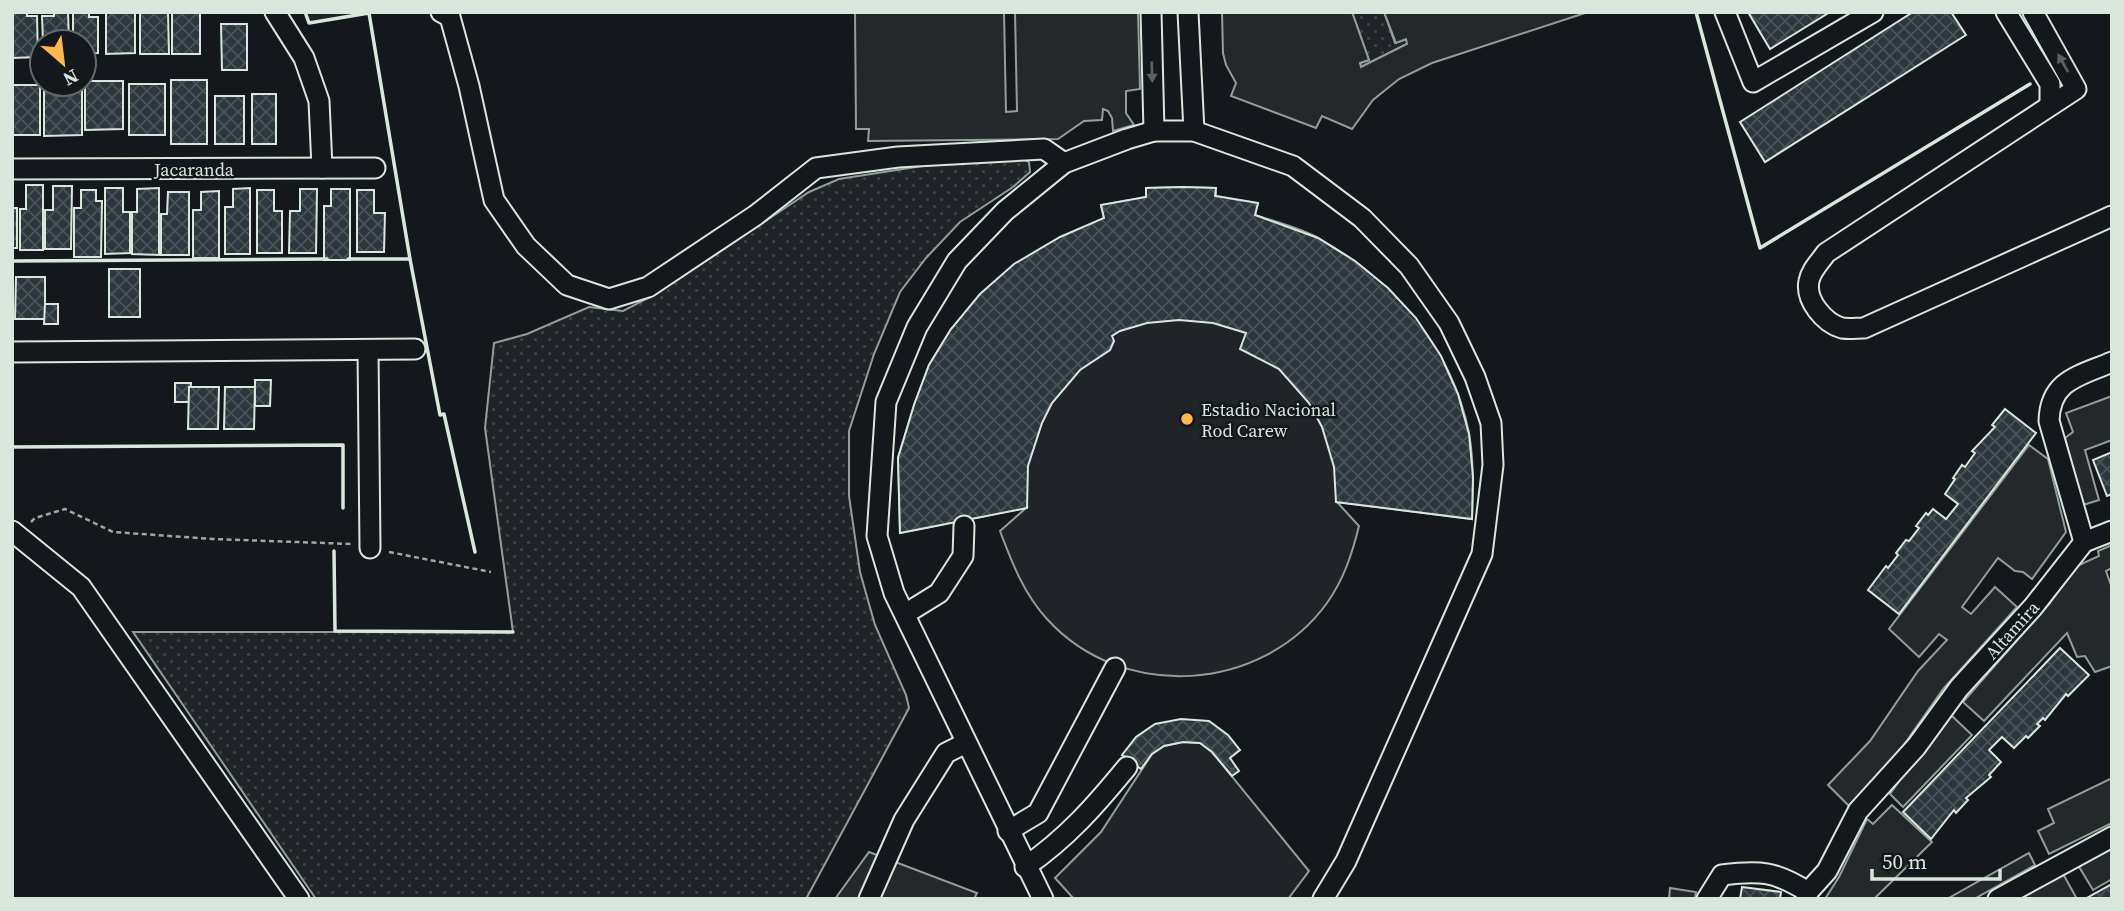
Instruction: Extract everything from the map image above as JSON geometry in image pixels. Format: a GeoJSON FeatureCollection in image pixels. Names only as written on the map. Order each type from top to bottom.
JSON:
{"type":"FeatureCollection","features":[{"type":"Feature","properties":{"kind":"street"},"geometry":{"type":"LineString","coordinates":[[275,12],[304,58],[319,101],[322,169]]}},
{"type":"Feature","properties":{"kind":"street"},"geometry":{"type":"LineString","coordinates":[[441,12],[450,17],[469,86],[494,200],[526,246],[567,285],[609,299],[649,287],[756,215],[816,168],[898,157],[1044,149],[1064,163]]}},
{"type":"Feature","properties":{"kind":"street"},"geometry":{"type":"LineString","coordinates":[[1151,12],[1154,131]]}},
{"type":"Feature","properties":{"kind":"street"},"geometry":{"type":"LineString","coordinates":[[1188,12],[1194,131]]}},
{"type":"Feature","properties":{"kind":"street"},"geometry":{"type":"LineString","coordinates":[[1725,12],[1753,82],[1873,12]]}},
{"type":"Feature","properties":{"kind":"street"},"geometry":{"type":"LineString","coordinates":[[2006,12],[2050,84],[2050,105]]}},
{"type":"Feature","properties":{"kind":"street"},"geometry":{"type":"LineString","coordinates":[[2033,12],[2076,89],[1826,253],[1808,284],[1812,304],[1824,317],[1841,328],[1864,328],[2112,216]]}},
{"type":"Feature","properties":{"kind":"street"},"geometry":{"type":"LineString","coordinates":[[1043,899],[894,593],[877,536],[886,402],[917,327],[957,261],[1005,211],[1064,163],[1154,131],[1194,131],[1293,166],[1362,218],[1409,266],[1449,323],[1475,377],[1491,423],[1493,465],[1482,554],[1346,861],[1323,899]]}},
{"type":"Feature","properties":{"kind":"street","name":"Jacaranda"},"geometry":{"type":"LineString","coordinates":[[12,169],[375,169]]}},
{"type":"Feature","properties":{"kind":"street"},"geometry":{"type":"LineString","coordinates":[[12,352],[415,349]]}},
{"type":"Feature","properties":{"kind":"street"},"geometry":{"type":"LineString","coordinates":[[368,350],[370,548]]}},
{"type":"Feature","properties":{"kind":"street"},"geometry":{"type":"LineString","coordinates":[[2112,362],[2063,383],[2049,405],[2049,421],[2084,541],[2112,531]]}},
{"type":"Feature","properties":{"kind":"street"},"geometry":{"type":"LineString","coordinates":[[905,614],[939,593],[963,556],[964,526]]}},
{"type":"Feature","properties":{"kind":"street"},"geometry":{"type":"LineString","coordinates":[[15,532],[82,586],[299,899]]}},
{"type":"Feature","properties":{"kind":"street","name":"Altamira"},"geometry":{"type":"LineString","coordinates":[[1807,896],[1827,871],[1858,811],[1916,747],[1959,688],[2033,607],[2084,541]]}},
{"type":"Feature","properties":{"kind":"street"},"geometry":{"type":"LineString","coordinates":[[1008,831],[1038,813],[1115,668]]}},
{"type":"Feature","properties":{"kind":"street"},"geometry":{"type":"LineString","coordinates":[[869,899],[904,820],[946,753],[966,743]]}},
{"type":"Feature","properties":{"kind":"street"},"geometry":{"type":"LineString","coordinates":[[1026,867],[1053,848],[1085,817],[1127,767]]}},
{"type":"Feature","properties":{"kind":"street"},"geometry":{"type":"LineString","coordinates":[[1998,899],[2112,837]]}},
{"type":"Feature","properties":{"kind":"street"},"geometry":{"type":"LineString","coordinates":[[1707,899],[1722,875],[1754,871],[1787,879],[1807,896]]}},
{"type":"Feature","properties":{"kind":"path"},"geometry":{"type":"LineString","coordinates":[[15,532],[36,518],[65,509],[113,532],[354,544],[491,572]]}},
{"type":"Feature","properties":{"kind":"green space"},"geometry":{"type":"Polygon","coordinates":[[[305,12],[369,12],[369,13],[309,23],[305,12]]]}},
{"type":"Feature","properties":{"kind":"green space"},"geometry":{"type":"Polygon","coordinates":[[[1352,12],[1384,12],[1395,43],[1407,39],[1407,44],[1361,67],[1360,63],[1369,60],[1352,12]]]}},
{"type":"Feature","properties":{"kind":"green space"},"geometry":{"type":"Polygon","coordinates":[[[1018,156],[1029,162],[1030,172],[1013,187],[960,222],[926,258],[900,292],[874,354],[849,431],[849,496],[860,572],[875,625],[906,695],[909,708],[806,899],[316,899],[133,632],[513,632],[485,428],[494,343],[527,334],[589,307],[623,311],[656,294],[809,192],[839,179],[935,164],[1018,156]]]}},
{"type":"Feature","properties":{"kind":"green space","name":"Estadio Nacional Rod Carew"},"geometry":{"type":"Polygon","coordinates":[[[1146,188],[1216,188],[1216,196],[1258,203],[1255,215],[1297,228],[1320,239],[1372,275],[1395,296],[1434,345],[1449,373],[1461,402],[1469,433],[1473,476],[1472,519],[1337,502],[1359,526],[1347,566],[1327,603],[1299,633],[1266,655],[1230,669],[1191,676],[1151,674],[1113,664],[1078,646],[1047,619],[1025,589],[1000,531],[1026,508],[900,533],[898,458],[929,365],[951,329],[1104,218],[1101,205],[1146,197],[1146,188]]]}},
{"type":"Feature","properties":{"kind":"green space"},"geometry":{"type":"Polygon","coordinates":[[[1183,742],[1200,743],[1212,752],[1309,871],[1288,899],[1074,899],[1055,878],[1101,832],[1152,754],[1164,746],[1183,742]]]}},
{"type":"Feature","properties":{"kind":"shaded area"},"geometry":{"type":"Polygon","coordinates":[[[855,12],[1004,12],[1006,112],[1017,111],[1015,12],[1138,12],[1140,89],[1126,91],[1126,113],[1134,125],[1113,131],[1112,118],[1108,111],[1103,109],[1102,120],[1084,121],[1058,139],[868,141],[869,129],[856,129],[855,12]]]}},
{"type":"Feature","properties":{"kind":"shaded area"},"geometry":{"type":"Polygon","coordinates":[[[1222,12],[1352,12],[1369,60],[1360,63],[1361,67],[1407,44],[1406,39],[1396,43],[1384,12],[1585,13],[1432,63],[1399,79],[1373,100],[1352,129],[1322,116],[1316,128],[1231,96],[1236,83],[1223,53],[1222,12]]]}},
{"type":"Feature","properties":{"kind":"shaded area"},"geometry":{"type":"Polygon","coordinates":[[[2112,396],[2112,440],[2085,450],[2099,500],[2083,505],[2065,438],[2073,432],[2066,413],[2112,396]]]}},
{"type":"Feature","properties":{"kind":"shaded area"},"geometry":{"type":"Polygon","coordinates":[[[2029,445],[2048,459],[2066,532],[2032,579],[2023,572],[2015,571],[1998,558],[1962,607],[1971,614],[1995,587],[2017,607],[1943,689],[1896,756],[1849,806],[1828,785],[1870,741],[1918,671],[1947,640],[1939,634],[1919,657],[1889,629],[2029,445]]]}},
{"type":"Feature","properties":{"kind":"shaded area"},"geometry":{"type":"Polygon","coordinates":[[[2112,545],[2112,568],[2106,571],[2112,588],[2112,666],[2095,672],[2085,656],[2077,657],[2067,633],[1984,721],[1963,702],[2049,604],[2077,566],[2099,556],[2098,551],[2112,545]]]}},
{"type":"Feature","properties":{"kind":"shaded area"},"geometry":{"type":"Polygon","coordinates":[[[1951,715],[1972,735],[1903,807],[1890,794],[1936,730],[1951,715]]]}},
{"type":"Feature","properties":{"kind":"shaded area"},"geometry":{"type":"Polygon","coordinates":[[[2112,778],[2112,823],[2049,854],[2038,831],[2054,823],[2048,809],[2112,778]]]}},
{"type":"Feature","properties":{"kind":"shaded area"},"geometry":{"type":"Polygon","coordinates":[[[1892,805],[1932,842],[1874,899],[1825,899],[1839,877],[1867,819],[1873,824],[1892,805]]]}},
{"type":"Feature","properties":{"kind":"shaded area"},"geometry":{"type":"Polygon","coordinates":[[[2112,846],[2112,879],[2093,890],[2078,865],[2112,846]]]}},
{"type":"Feature","properties":{"kind":"shaded area"},"geometry":{"type":"Polygon","coordinates":[[[869,852],[977,893],[974,899],[835,899],[869,852]]]}},
{"type":"Feature","properties":{"kind":"shaded area"},"geometry":{"type":"Polygon","coordinates":[[[2029,853],[2035,865],[1974,899],[1947,899],[2029,853]]]}},
{"type":"Feature","properties":{"kind":"shaded area"},"geometry":{"type":"Polygon","coordinates":[[[2062,872],[2077,899],[2016,899],[2062,872]]]}},
{"type":"Feature","properties":{"kind":"shaded area"},"geometry":{"type":"Polygon","coordinates":[[[1670,888],[1696,892],[1695,899],[1669,899],[1670,888]]]}},
{"type":"Feature","properties":{"kind":"building"},"geometry":{"type":"Polygon","coordinates":[[[12,12],[27,12],[27,16],[37,16],[37,28],[28,28],[28,57],[12,58],[12,12]]]}},
{"type":"Feature","properties":{"kind":"building"},"geometry":{"type":"Polygon","coordinates":[[[54,12],[68,12],[69,28],[42,28],[42,16],[54,16],[54,12]]]}},
{"type":"Feature","properties":{"kind":"building"},"geometry":{"type":"Polygon","coordinates":[[[73,12],[89,12],[89,17],[98,17],[98,28],[73,28],[73,12]]]}},
{"type":"Feature","properties":{"kind":"building"},"geometry":{"type":"Polygon","coordinates":[[[135,12],[135,53],[106,54],[106,13],[135,12]]]}},
{"type":"Feature","properties":{"kind":"building"},"geometry":{"type":"Polygon","coordinates":[[[168,12],[169,54],[140,54],[140,13],[168,12]]]}},
{"type":"Feature","properties":{"kind":"building"},"geometry":{"type":"Polygon","coordinates":[[[200,12],[200,54],[172,54],[172,13],[200,12]]]}},
{"type":"Feature","properties":{"kind":"building"},"geometry":{"type":"Polygon","coordinates":[[[1748,12],[1830,12],[1770,49],[1748,12]]]}},
{"type":"Feature","properties":{"kind":"building"},"geometry":{"type":"Polygon","coordinates":[[[1913,12],[1951,12],[1966,35],[1765,162],[1740,122],[1913,12]]]}},
{"type":"Feature","properties":{"kind":"building"},"geometry":{"type":"Polygon","coordinates":[[[221,24],[247,24],[247,70],[222,70],[221,24]]]}},
{"type":"Feature","properties":{"kind":"building"},"geometry":{"type":"Polygon","coordinates":[[[171,80],[207,80],[207,144],[171,144],[171,80]]]}},
{"type":"Feature","properties":{"kind":"building"},"geometry":{"type":"Polygon","coordinates":[[[98,81],[123,81],[123,129],[85,130],[85,98],[98,98],[98,81]]]}},
{"type":"Feature","properties":{"kind":"building"},"geometry":{"type":"Polygon","coordinates":[[[129,84],[165,84],[165,135],[129,135],[129,84]]]}},
{"type":"Feature","properties":{"kind":"building"},"geometry":{"type":"Polygon","coordinates":[[[13,85],[28,85],[28,98],[40,98],[40,135],[13,135],[13,85]]]}},
{"type":"Feature","properties":{"kind":"building"},"geometry":{"type":"Polygon","coordinates":[[[252,94],[276,94],[276,144],[252,144],[252,94]]]}},
{"type":"Feature","properties":{"kind":"building"},"geometry":{"type":"Polygon","coordinates":[[[215,96],[244,96],[244,144],[215,144],[215,96]]]}},
{"type":"Feature","properties":{"kind":"building"},"geometry":{"type":"Polygon","coordinates":[[[44,98],[82,98],[82,135],[44,136],[44,98]]]}},
{"type":"Feature","properties":{"kind":"building"},"geometry":{"type":"Polygon","coordinates":[[[26,185],[43,185],[43,250],[20,250],[20,209],[26,209],[26,185]]]}},
{"type":"Feature","properties":{"kind":"building"},"geometry":{"type":"Polygon","coordinates":[[[53,186],[72,186],[71,249],[45,249],[45,210],[53,210],[53,186]]]}},
{"type":"Feature","properties":{"kind":"building"},"geometry":{"type":"Polygon","coordinates":[[[105,188],[123,188],[123,212],[130,212],[130,253],[105,254],[105,188]]]}},
{"type":"Feature","properties":{"kind":"building"},"geometry":{"type":"Polygon","coordinates":[[[159,188],[159,255],[132,254],[132,212],[137,212],[137,189],[159,188]]]}},
{"type":"Feature","properties":{"kind":"building"},"geometry":{"type":"Polygon","coordinates":[[[250,188],[250,254],[225,254],[225,207],[233,207],[233,189],[250,188]]]}},
{"type":"Feature","properties":{"kind":"building"},"geometry":{"type":"Polygon","coordinates":[[[1146,188],[1216,188],[1215,196],[1258,203],[1255,215],[1318,238],[1355,261],[1388,288],[1416,318],[1441,356],[1458,394],[1469,434],[1473,477],[1472,519],[1336,502],[1334,467],[1322,427],[1309,403],[1279,369],[1240,349],[1246,333],[1213,323],[1179,320],[1147,323],[1112,336],[1114,341],[1110,350],[1080,370],[1052,403],[1042,423],[1028,466],[1027,508],[900,533],[898,458],[929,365],[951,329],[980,294],[1014,264],[1060,237],[1104,218],[1101,205],[1146,197],[1146,188]]]}},
{"type":"Feature","properties":{"kind":"building"},"geometry":{"type":"Polygon","coordinates":[[[300,189],[317,189],[316,253],[289,253],[290,211],[300,211],[300,189]]]}},
{"type":"Feature","properties":{"kind":"building"},"geometry":{"type":"Polygon","coordinates":[[[331,189],[350,189],[350,260],[324,260],[324,206],[331,206],[331,189]]]}},
{"type":"Feature","properties":{"kind":"building"},"geometry":{"type":"Polygon","coordinates":[[[81,190],[96,190],[96,201],[102,201],[101,257],[74,257],[74,208],[81,208],[81,190]]]}},
{"type":"Feature","properties":{"kind":"building"},"geometry":{"type":"Polygon","coordinates":[[[257,190],[274,190],[274,211],[282,211],[282,253],[257,253],[257,190]]]}},
{"type":"Feature","properties":{"kind":"building"},"geometry":{"type":"Polygon","coordinates":[[[357,190],[374,190],[374,213],[385,213],[384,252],[357,252],[357,190]]]}},
{"type":"Feature","properties":{"kind":"building"},"geometry":{"type":"Polygon","coordinates":[[[219,191],[219,258],[193,258],[193,210],[201,210],[201,192],[219,191]]]}},
{"type":"Feature","properties":{"kind":"building"},"geometry":{"type":"Polygon","coordinates":[[[168,192],[189,192],[189,255],[161,255],[161,214],[167,214],[168,192]]]}},
{"type":"Feature","properties":{"kind":"building"},"geometry":{"type":"Polygon","coordinates":[[[12,208],[17,208],[17,248],[12,248],[12,208]]]}},
{"type":"Feature","properties":{"kind":"building"},"geometry":{"type":"Polygon","coordinates":[[[109,269],[140,269],[140,317],[109,317],[109,269]]]}},
{"type":"Feature","properties":{"kind":"building"},"geometry":{"type":"Polygon","coordinates":[[[16,277],[45,277],[45,319],[15,319],[16,277]]]}},
{"type":"Feature","properties":{"kind":"building"},"geometry":{"type":"Polygon","coordinates":[[[45,304],[58,304],[58,324],[44,324],[45,304]]]}},
{"type":"Feature","properties":{"kind":"building"},"geometry":{"type":"Polygon","coordinates":[[[255,380],[271,380],[270,406],[255,406],[255,380]]]}},
{"type":"Feature","properties":{"kind":"building"},"geometry":{"type":"Polygon","coordinates":[[[175,383],[191,383],[189,402],[175,402],[175,383]]]}},
{"type":"Feature","properties":{"kind":"building"},"geometry":{"type":"Polygon","coordinates":[[[189,387],[219,387],[218,429],[188,429],[189,387]]]}},
{"type":"Feature","properties":{"kind":"building"},"geometry":{"type":"Polygon","coordinates":[[[225,387],[255,387],[254,429],[224,429],[225,387]]]}},
{"type":"Feature","properties":{"kind":"building"},"geometry":{"type":"Polygon","coordinates":[[[2005,409],[2036,433],[1899,614],[1868,590],[1898,555],[1896,553],[1906,540],[1909,541],[1919,528],[1916,526],[1926,513],[1928,515],[1933,509],[1946,519],[1958,504],[1945,494],[1962,465],[1965,467],[1975,453],[1972,451],[1995,427],[1992,425],[2005,409]]]}},
{"type":"Feature","properties":{"kind":"building"},"geometry":{"type":"Polygon","coordinates":[[[2112,452],[2112,494],[2107,496],[2093,460],[2112,452]]]}},
{"type":"Feature","properties":{"kind":"building"},"geometry":{"type":"Polygon","coordinates":[[[2060,648],[2089,675],[2068,696],[2066,694],[2045,720],[2043,718],[2037,724],[2040,726],[2028,738],[2026,736],[2014,748],[2002,737],[1989,750],[2001,762],[1989,775],[1991,777],[1966,798],[1968,800],[1956,813],[1954,810],[1931,839],[1903,812],[2060,648]]]}},
{"type":"Feature","properties":{"kind":"building"},"geometry":{"type":"Polygon","coordinates":[[[1181,719],[1209,721],[1228,735],[1240,750],[1230,758],[1239,771],[1232,776],[1212,752],[1200,743],[1183,742],[1164,746],[1152,754],[1141,769],[1122,755],[1136,737],[1155,724],[1181,719]]]}},
{"type":"Feature","properties":{"kind":"building"},"geometry":{"type":"Polygon","coordinates":[[[2112,884],[2112,899],[2085,899],[2112,884]]]}},
{"type":"Feature","properties":{"kind":"building"},"geometry":{"type":"Polygon","coordinates":[[[1742,887],[1781,892],[1780,899],[1740,899],[1742,887]]]}},
{"type":"Feature","properties":{"kind":"wall"},"geometry":{"type":"LineString","coordinates":[[305,12],[309,23],[369,13],[410,259],[440,415],[444,414],[475,552]]}},
{"type":"Feature","properties":{"kind":"wall"},"geometry":{"type":"LineString","coordinates":[[1696,12],[1760,248],[2030,84]]}},
{"type":"Feature","properties":{"kind":"wall"},"geometry":{"type":"LineString","coordinates":[[12,261],[327,259]]}},
{"type":"Feature","properties":{"kind":"wall"},"geometry":{"type":"LineString","coordinates":[[348,259],[410,259]]}},
{"type":"Feature","properties":{"kind":"wall"},"geometry":{"type":"LineString","coordinates":[[12,447],[343,445],[343,508]]}},
{"type":"Feature","properties":{"kind":"wall"},"geometry":{"type":"LineString","coordinates":[[334,551],[335,631],[513,632]]}},
{"type":"Feature","properties":{"kind":"place","name":"Estadio Nacional Rod Carew"},"geometry":{"type":"Point","coordinates":[1187,419]}}]}
